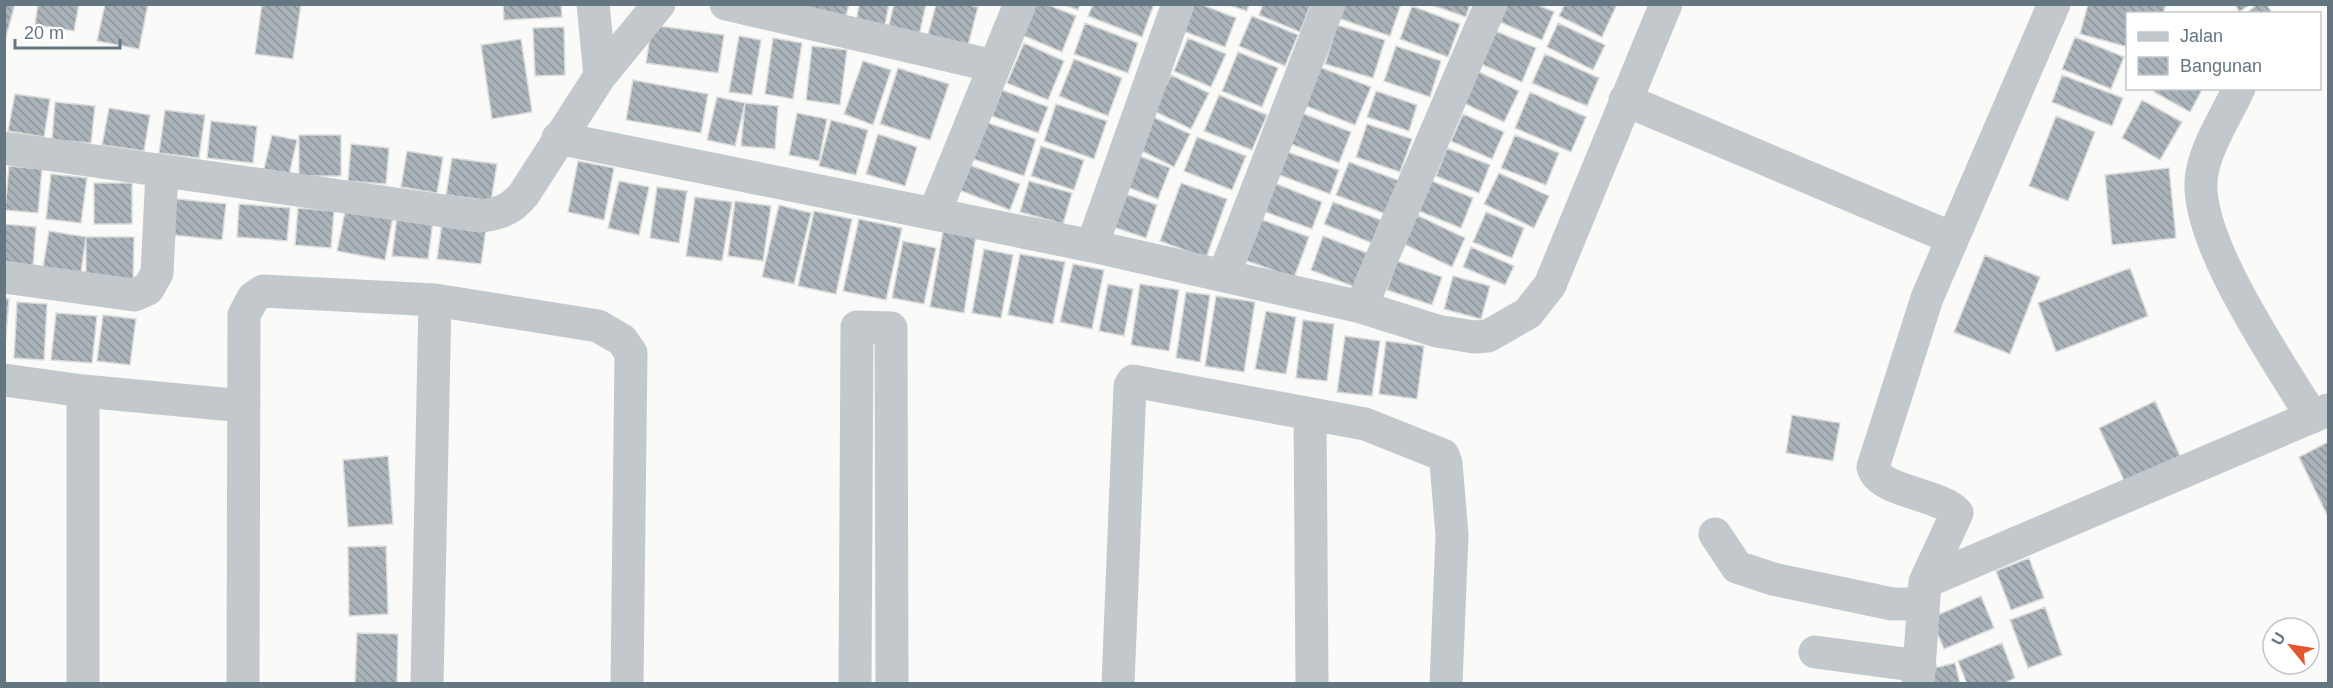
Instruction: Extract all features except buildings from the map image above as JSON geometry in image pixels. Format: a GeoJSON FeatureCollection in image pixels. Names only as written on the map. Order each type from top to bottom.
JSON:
{"type":"FeatureCollection","features":[{"type":"Feature","properties":{"kind":"street"},"geometry":{"type":"LineString","coordinates":[[593,4],[600,76]]}},
{"type":"Feature","properties":{"kind":"street"},"geometry":{"type":"LineString","coordinates":[[4,148],[479,216],[500,214],[518,202],[540,172],[558,138],[600,76],[659,4]]}},
{"type":"Feature","properties":{"kind":"street"},"geometry":{"type":"LineString","coordinates":[[726,4],[994,66]]}},
{"type":"Feature","properties":{"kind":"street"},"geometry":{"type":"LineString","coordinates":[[934,214],[1020,4]]}},
{"type":"Feature","properties":{"kind":"street"},"geometry":{"type":"LineString","coordinates":[[1092,246],[1178,4]]}},
{"type":"Feature","properties":{"kind":"street"},"geometry":{"type":"LineString","coordinates":[[1224,275],[1329,4]]}},
{"type":"Feature","properties":{"kind":"street"},"geometry":{"type":"LineString","coordinates":[[1361,307],[1491,4]]}},
{"type":"Feature","properties":{"kind":"street"},"geometry":{"type":"LineString","coordinates":[[558,138],[1092,246],[1361,307],[1437,331],[1474,337],[1488,336],[1528,313],[1550,285],[1665,4]]}},
{"type":"Feature","properties":{"kind":"street"},"geometry":{"type":"LineString","coordinates":[[1815,652],[1919,675],[1924,593],[1955,522],[1957,512],[1880,479],[1873,466],[1927,298],[2054,4]]}},
{"type":"Feature","properties":{"kind":"street"},"geometry":{"type":"LineString","coordinates":[[1715,534],[1737,567],[1773,579],[1892,604],[1924,593],[2320,413],[2228,273],[2210,236],[2201,197],[2202,173],[2208,154],[2238,90]]}},
{"type":"Feature","properties":{"kind":"street"},"geometry":{"type":"LineString","coordinates":[[1625,100],[1952,238]]}},
{"type":"Feature","properties":{"kind":"street"},"geometry":{"type":"LineString","coordinates":[[4,277],[134,295],[148,289],[157,273],[162,172]]}},
{"type":"Feature","properties":{"kind":"street"},"geometry":{"type":"LineString","coordinates":[[243,684],[244,315],[257,294],[263,291],[435,300],[598,326],[615,334],[628,346],[631,353],[627,684]]}},
{"type":"Feature","properties":{"kind":"street"},"geometry":{"type":"LineString","coordinates":[[427,684],[435,300]]}},
{"type":"Feature","properties":{"kind":"street"},"geometry":{"type":"LineString","coordinates":[[855,684],[857,327],[891,328],[892,684]]}},
{"type":"Feature","properties":{"kind":"street"},"geometry":{"type":"LineString","coordinates":[[4,380],[82,391],[244,406]]}},
{"type":"Feature","properties":{"kind":"street"},"geometry":{"type":"LineString","coordinates":[[1118,684],[1132,381],[1365,424],[1438,452],[1445,459],[1452,535],[1446,684]]}},
{"type":"Feature","properties":{"kind":"street"},"geometry":{"type":"LineString","coordinates":[[82,391],[83,684]]}},
{"type":"Feature","properties":{"kind":"street"},"geometry":{"type":"LineString","coordinates":[[1310,414],[1312,684]]}}]}
